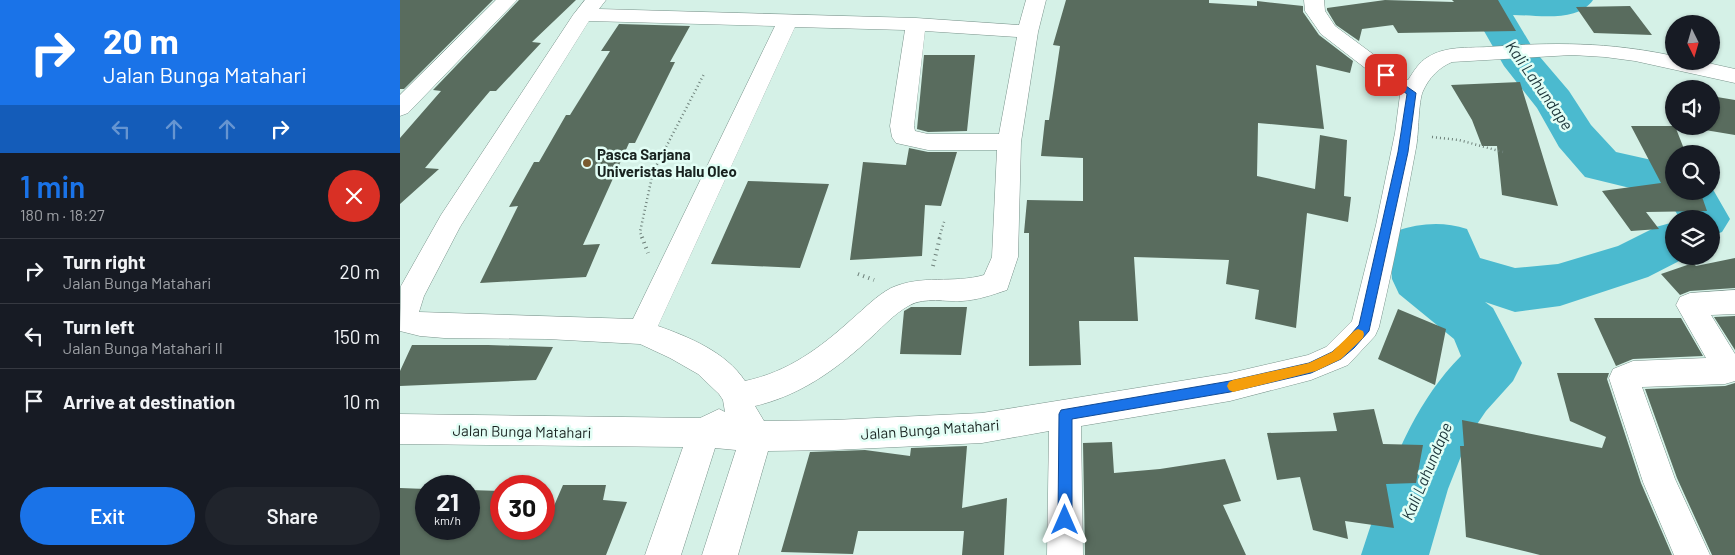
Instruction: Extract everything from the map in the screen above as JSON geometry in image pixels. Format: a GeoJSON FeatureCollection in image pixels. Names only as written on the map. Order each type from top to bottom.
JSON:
{"type":"FeatureCollection","features":[{"type":"Feature","properties":{"kind":"street"},"geometry":{"type":"LineString","coordinates":[[400,108],[506,0]]}},
{"type":"Feature","properties":{"kind":"street"},"geometry":{"type":"LineString","coordinates":[[617,15],[638,0]]}},
{"type":"Feature","properties":{"kind":"street"},"geometry":{"type":"LineString","coordinates":[[740,20],[750,0]]}},
{"type":"Feature","properties":{"kind":"street"},"geometry":{"type":"LineString","coordinates":[[663,555],[704,433],[745,414],[764,392],[812,370],[890,304],[910,292],[931,289],[972,289],[997,282],[1005,257],[1009,142],[1028,32],[1036,0]]}},
{"type":"Feature","properties":{"kind":"street"},"geometry":{"type":"LineString","coordinates":[[1314,0],[1316,11],[1328,30],[1411,93]]}},
{"type":"Feature","properties":{"kind":"street"},"geometry":{"type":"LineString","coordinates":[[720,555],[745,414],[725,378],[709,366],[663,340],[641,332],[547,327],[444,326],[410,322],[405,317],[404,309],[450,222],[590,8],[617,15],[916,24],[1028,32]]}},
{"type":"Feature","properties":{"kind":"street"},"geometry":{"type":"LineString","coordinates":[[641,332],[788,21]]}},
{"type":"Feature","properties":{"kind":"street"},"geometry":{"type":"LineString","coordinates":[[916,24],[902,126],[904,137],[928,142],[1009,142]]}},
{"type":"Feature","properties":{"kind":"street","name":"Jalan Bunga Matahari"},"geometry":{"type":"LineString","coordinates":[[745,414],[834,435],[982,428],[1266,379],[1311,368],[1337,356],[1350,345],[1365,327],[1407,133],[1411,93],[1428,68],[1436,61],[1448,56],[1572,50],[1635,54],[1735,76]]}},
{"type":"Feature","properties":{"kind":"street"},"geometry":{"type":"LineString","coordinates":[[1692,555],[1660,482],[1624,378],[1633,374],[1726,371],[1724,364],[1690,305],[1735,302]]}},
{"type":"Feature","properties":{"kind":"street"},"geometry":{"type":"LineString","coordinates":[[1065,414],[1065,555]]}},
{"type":"Feature","properties":{"kind":"street","name":"Jalan Bunga Matahari"},"geometry":{"type":"LineString","coordinates":[[400,429],[704,433]]}},
{"type":"Feature","properties":{"kind":"path"},"geometry":{"type":"LineString","coordinates":[[661,289],[640,232],[654,172],[704,74]]}},
{"type":"Feature","properties":{"kind":"path"},"geometry":{"type":"LineString","coordinates":[[1407,133],[1459,140],[1503,152]]}},
{"type":"Feature","properties":{"kind":"path"},"geometry":{"type":"LineString","coordinates":[[931,289],[935,253],[945,220]]}},
{"type":"Feature","properties":{"kind":"building"},"geometry":{"type":"Polygon","coordinates":[[[400,0],[493,0],[404,89],[400,89],[400,0]]]}},
{"type":"Feature","properties":{"kind":"building"},"geometry":{"type":"Polygon","coordinates":[[[519,0],[576,0],[532,42],[541,43],[496,91],[490,91],[425,168],[439,169],[400,204],[400,138],[441,91],[433,90],[519,0]]]}},
{"type":"Feature","properties":{"kind":"building"},"geometry":{"type":"Polygon","coordinates":[[[1066,0],[1209,0],[1209,3],[1257,6],[1257,1],[1303,6],[1303,12],[1319,35],[1353,61],[1350,73],[1316,65],[1324,129],[1258,123],[1257,176],[1315,189],[1320,135],[1347,140],[1344,196],[1351,197],[1348,222],[1307,213],[1296,328],[1255,319],[1259,290],[1226,284],[1229,260],[1134,257],[1138,321],[1079,321],[1081,365],[1029,366],[1029,233],[1024,233],[1027,200],[1083,201],[1083,158],[1041,156],[1045,120],[1049,120],[1060,46],[1053,45],[1066,0]]]}},
{"type":"Feature","properties":{"kind":"building"},"geometry":{"type":"Polygon","coordinates":[[[1385,0],[1454,2],[1452,0],[1498,0],[1516,31],[1398,33],[1393,25],[1362,29],[1359,41],[1336,25],[1327,10],[1327,8],[1385,0]]]}},
{"type":"Feature","properties":{"kind":"building"},"geometry":{"type":"Polygon","coordinates":[[[1630,6],[1652,35],[1594,33],[1576,7],[1630,6]]]}},
{"type":"Feature","properties":{"kind":"building"},"geometry":{"type":"Polygon","coordinates":[[[619,24],[690,26],[670,62],[675,62],[635,143],[629,143],[583,245],[600,244],[586,277],[480,283],[518,206],[509,207],[534,162],[539,162],[566,115],[570,115],[610,51],[601,51],[619,24]]]}},
{"type":"Feature","properties":{"kind":"building"},"geometry":{"type":"Polygon","coordinates":[[[924,55],[975,55],[967,131],[928,132],[917,129],[924,55]]]}},
{"type":"Feature","properties":{"kind":"building"},"geometry":{"type":"Polygon","coordinates":[[[1520,82],[1558,206],[1502,195],[1497,146],[1482,146],[1472,120],[1451,85],[1520,82]]]}},
{"type":"Feature","properties":{"kind":"building"},"geometry":{"type":"Polygon","coordinates":[[[1720,98],[1735,100],[1735,135],[1720,132],[1720,98]]]}},
{"type":"Feature","properties":{"kind":"building"},"geometry":{"type":"Polygon","coordinates":[[[1631,126],[1665,126],[1665,135],[1679,135],[1682,145],[1665,145],[1665,200],[1703,200],[1707,210],[1646,212],[1659,229],[1631,231],[1602,191],[1661,183],[1631,126]]]}},
{"type":"Feature","properties":{"kind":"building"},"geometry":{"type":"Polygon","coordinates":[[[909,148],[928,152],[957,152],[941,206],[925,205],[922,256],[850,260],[863,162],[906,165],[909,148]]]}},
{"type":"Feature","properties":{"kind":"building"},"geometry":{"type":"Polygon","coordinates":[[[748,181],[829,184],[800,268],[711,264],[748,181]]]}},
{"type":"Feature","properties":{"kind":"building"},"geometry":{"type":"Polygon","coordinates":[[[1735,258],[1735,288],[1690,291],[1680,295],[1661,274],[1687,265],[1720,265],[1720,261],[1735,258]]]}},
{"type":"Feature","properties":{"kind":"building"},"geometry":{"type":"Polygon","coordinates":[[[911,307],[967,307],[961,355],[900,354],[904,311],[911,307]]]}},
{"type":"Feature","properties":{"kind":"building"},"geometry":{"type":"Polygon","coordinates":[[[1398,309],[1446,329],[1435,385],[1378,359],[1398,309]]]}},
{"type":"Feature","properties":{"kind":"building"},"geometry":{"type":"Polygon","coordinates":[[[1735,316],[1735,350],[1714,317],[1735,316]]]}},
{"type":"Feature","properties":{"kind":"building"},"geometry":{"type":"Polygon","coordinates":[[[1594,318],[1681,318],[1703,356],[1633,359],[1616,366],[1594,318]]]}},
{"type":"Feature","properties":{"kind":"building"},"geometry":{"type":"Polygon","coordinates":[[[412,345],[553,347],[536,380],[400,386],[400,371],[412,345]]]}},
{"type":"Feature","properties":{"kind":"building"},"geometry":{"type":"Polygon","coordinates":[[[1557,373],[1609,373],[1607,379],[1641,483],[1672,555],[1540,555],[1466,537],[1460,446],[1464,446],[1462,420],[1602,448],[1606,437],[1570,421],[1557,373]]]}},
{"type":"Feature","properties":{"kind":"building"},"geometry":{"type":"Polygon","coordinates":[[[1735,383],[1735,555],[1712,555],[1677,478],[1645,389],[1725,386],[1735,383]]]}},
{"type":"Feature","properties":{"kind":"building"},"geometry":{"type":"Polygon","coordinates":[[[1374,409],[1383,444],[1423,445],[1416,483],[1386,484],[1394,528],[1345,521],[1348,539],[1313,530],[1300,477],[1277,480],[1267,433],[1337,431],[1333,413],[1374,409]]]}},
{"type":"Feature","properties":{"kind":"building"},"geometry":{"type":"Polygon","coordinates":[[[1112,442],[1114,473],[1160,469],[1225,459],[1241,501],[1223,505],[1246,555],[1085,555],[1083,443],[1112,442]]]}},
{"type":"Feature","properties":{"kind":"building"},"geometry":{"type":"Polygon","coordinates":[[[967,446],[962,508],[1007,498],[1004,555],[962,555],[964,531],[858,531],[853,554],[781,552],[810,452],[865,450],[910,456],[911,448],[967,446]]]}},
{"type":"Feature","properties":{"kind":"building"},"geometry":{"type":"Polygon","coordinates":[[[563,485],[606,485],[603,500],[627,502],[606,555],[400,555],[400,488],[415,489],[415,540],[480,540],[480,490],[490,491],[490,540],[555,540],[555,504],[563,485]]]}},
{"type":"Feature","properties":{"kind":"waterway","name":"Kali Lahundape"},"geometry":{"type":"LineString","coordinates":[[1574,0],[1563,4],[1501,3],[1491,10],[1518,57],[1554,101],[1575,136],[1601,165],[1665,180]]}},
{"type":"Feature","properties":{"kind":"waterway","name":"Kali Lahundape"},"geometry":{"type":"LineString","coordinates":[[1695,200],[1701,210]]}},
{"type":"Feature","properties":{"kind":"waterway","name":"Kali Lahundape"},"geometry":{"type":"LineString","coordinates":[[1395,555],[1410,505],[1435,441],[1459,400],[1493,363],[1474,324],[1418,279],[1414,245],[1449,243],[1460,272],[1515,290],[1560,285],[1595,272],[1630,263],[1665,246]]}},
{"type":"Feature","properties":{"kind":"slow traffic"},"geometry":{"type":"LineString","coordinates":[[1233,386],[1311,368],[1337,356],[1350,345],[1358,334]]}},
{"type":"Feature","properties":{"kind":"place","name":"Pasca Sarjana Univeristas Halu Oleo"},"geometry":{"type":"Point","coordinates":[587,163]}},
{"type":"Feature","properties":{"kind":"route"},"geometry":{"type":"LineString","coordinates":[[1065,520],[1065,414],[1230,387],[1311,368],[1337,356],[1350,345],[1365,327],[1407,133],[1411,93],[1386,75]]}}]}
